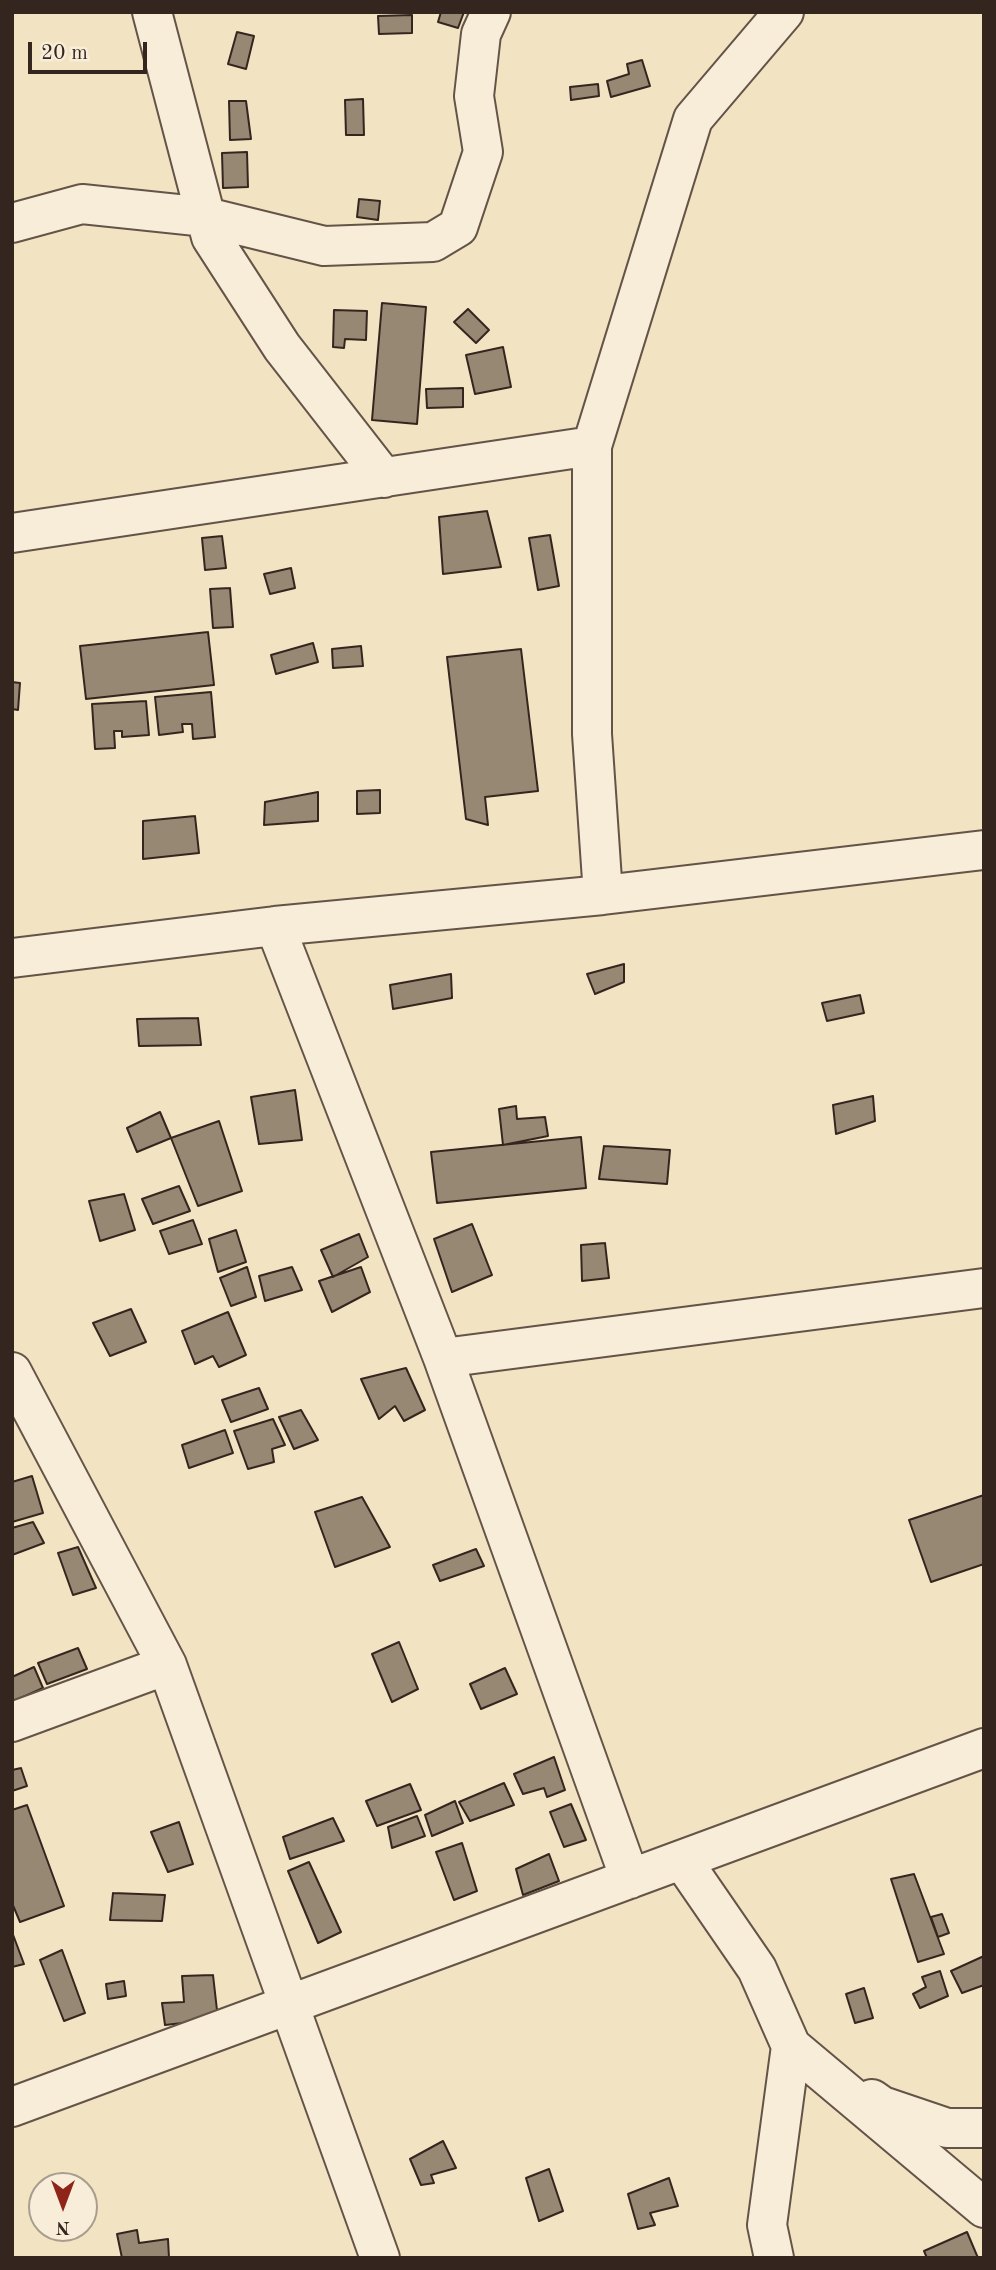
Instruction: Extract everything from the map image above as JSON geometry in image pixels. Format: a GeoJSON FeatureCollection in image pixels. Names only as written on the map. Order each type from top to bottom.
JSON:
{"type":"FeatureCollection","features":[{"type":"Feature","properties":{"kind":"street"},"geometry":{"type":"LineString","coordinates":[[152,12],[211,237],[282,347],[384,478]]}},
{"type":"Feature","properties":{"kind":"street"},"geometry":{"type":"LineString","coordinates":[[12,223],[82,204],[206,217],[324,246],[433,242],[458,227],[483,152],[474,96],[481,34],[491,12]]}},
{"type":"Feature","properties":{"kind":"street"},"geometry":{"type":"LineString","coordinates":[[603,895],[592,734],[592,446],[693,119],[784,12]]}},
{"type":"Feature","properties":{"kind":"street"},"geometry":{"type":"LineString","coordinates":[[12,533],[592,446]]}},
{"type":"Feature","properties":{"kind":"street"},"geometry":{"type":"LineString","coordinates":[[12,958],[275,926],[603,895],[984,850]]}},
{"type":"Feature","properties":{"kind":"street"},"geometry":{"type":"LineString","coordinates":[[275,926],[443,1358],[630,1879]]}},
{"type":"Feature","properties":{"kind":"street"},"geometry":{"type":"LineString","coordinates":[[443,1358],[984,1288]]}},
{"type":"Feature","properties":{"kind":"street"},"geometry":{"type":"LineString","coordinates":[[12,1371],[167,1665],[380,2258]]}},
{"type":"Feature","properties":{"kind":"street"},"geometry":{"type":"LineString","coordinates":[[12,1722],[167,1665]]}},
{"type":"Feature","properties":{"kind":"street"},"geometry":{"type":"LineString","coordinates":[[12,2107],[984,1748]]}},
{"type":"Feature","properties":{"kind":"street"},"geometry":{"type":"LineString","coordinates":[[682,1860],[757,1969],[791,2046],[984,2208]]}},
{"type":"Feature","properties":{"kind":"street"},"geometry":{"type":"LineString","coordinates":[[791,2046],[882,2106],[947,2128],[984,2128]]}},
{"type":"Feature","properties":{"kind":"street"},"geometry":{"type":"LineString","coordinates":[[774,2258],[767,2225],[791,2046]]}},
{"type":"Feature","properties":{"kind":"building"},"geometry":{"type":"Polygon","coordinates":[[[441,12],[464,12],[458,28],[438,22],[441,12]]]}},
{"type":"Feature","properties":{"kind":"building"},"geometry":{"type":"Polygon","coordinates":[[[412,15],[412,33],[379,34],[378,16],[412,15]]]}},
{"type":"Feature","properties":{"kind":"building"},"geometry":{"type":"Polygon","coordinates":[[[237,32],[254,36],[246,69],[228,64],[237,32]]]}},
{"type":"Feature","properties":{"kind":"building"},"geometry":{"type":"Polygon","coordinates":[[[642,60],[650,86],[611,97],[607,81],[629,74],[627,64],[642,60]]]}},
{"type":"Feature","properties":{"kind":"building"},"geometry":{"type":"Polygon","coordinates":[[[598,84],[599,96],[571,100],[570,87],[598,84]]]}},
{"type":"Feature","properties":{"kind":"building"},"geometry":{"type":"Polygon","coordinates":[[[363,99],[364,135],[346,135],[345,100],[363,99]]]}},
{"type":"Feature","properties":{"kind":"building"},"geometry":{"type":"Polygon","coordinates":[[[229,101],[246,101],[251,139],[230,140],[229,101]]]}},
{"type":"Feature","properties":{"kind":"building"},"geometry":{"type":"Polygon","coordinates":[[[247,152],[248,187],[223,188],[222,153],[247,152]]]}},
{"type":"Feature","properties":{"kind":"building"},"geometry":{"type":"Polygon","coordinates":[[[359,199],[380,201],[378,220],[357,217],[359,199]]]}},
{"type":"Feature","properties":{"kind":"building"},"geometry":{"type":"Polygon","coordinates":[[[382,303],[426,307],[417,424],[372,420],[382,303]]]}},
{"type":"Feature","properties":{"kind":"building"},"geometry":{"type":"Polygon","coordinates":[[[468,309],[489,330],[476,343],[454,322],[468,309]]]}},
{"type":"Feature","properties":{"kind":"building"},"geometry":{"type":"Polygon","coordinates":[[[334,310],[367,311],[366,340],[345,339],[344,348],[333,347],[334,310]]]}},
{"type":"Feature","properties":{"kind":"building"},"geometry":{"type":"Polygon","coordinates":[[[503,347],[511,387],[475,394],[466,355],[503,347]]]}},
{"type":"Feature","properties":{"kind":"building"},"geometry":{"type":"Polygon","coordinates":[[[463,388],[463,407],[427,408],[426,389],[463,388]]]}},
{"type":"Feature","properties":{"kind":"building"},"geometry":{"type":"Polygon","coordinates":[[[487,511],[501,567],[443,574],[439,517],[487,511]]]}},
{"type":"Feature","properties":{"kind":"building"},"geometry":{"type":"Polygon","coordinates":[[[550,535],[559,586],[538,590],[529,538],[550,535]]]}},
{"type":"Feature","properties":{"kind":"building"},"geometry":{"type":"Polygon","coordinates":[[[222,536],[226,568],[205,570],[202,538],[222,536]]]}},
{"type":"Feature","properties":{"kind":"building"},"geometry":{"type":"Polygon","coordinates":[[[291,568],[295,588],[270,594],[264,574],[291,568]]]}},
{"type":"Feature","properties":{"kind":"building"},"geometry":{"type":"Polygon","coordinates":[[[230,588],[233,627],[213,628],[210,589],[230,588]]]}},
{"type":"Feature","properties":{"kind":"building"},"geometry":{"type":"Polygon","coordinates":[[[208,632],[214,685],[86,699],[80,646],[208,632]]]}},
{"type":"Feature","properties":{"kind":"building"},"geometry":{"type":"Polygon","coordinates":[[[313,643],[318,662],[276,674],[271,655],[313,643]]]}},
{"type":"Feature","properties":{"kind":"building"},"geometry":{"type":"Polygon","coordinates":[[[361,646],[363,666],[333,668],[332,649],[361,646]]]}},
{"type":"Feature","properties":{"kind":"building"},"geometry":{"type":"Polygon","coordinates":[[[521,649],[538,791],[485,797],[488,825],[466,819],[447,657],[521,649]]]}},
{"type":"Feature","properties":{"kind":"building"},"geometry":{"type":"Polygon","coordinates":[[[12,682],[20,683],[18,710],[12,709],[12,682]]]}},
{"type":"Feature","properties":{"kind":"building"},"geometry":{"type":"Polygon","coordinates":[[[211,692],[215,737],[193,739],[192,724],[182,724],[183,732],[159,735],[155,697],[211,692]]]}},
{"type":"Feature","properties":{"kind":"building"},"geometry":{"type":"Polygon","coordinates":[[[146,701],[149,735],[122,737],[122,731],[114,731],[115,748],[95,749],[92,704],[146,701]]]}},
{"type":"Feature","properties":{"kind":"building"},"geometry":{"type":"Polygon","coordinates":[[[380,790],[380,813],[357,814],[357,791],[380,790]]]}},
{"type":"Feature","properties":{"kind":"building"},"geometry":{"type":"Polygon","coordinates":[[[318,792],[318,821],[264,825],[265,802],[318,792]]]}},
{"type":"Feature","properties":{"kind":"building"},"geometry":{"type":"Polygon","coordinates":[[[195,816],[199,853],[143,859],[143,821],[195,816]]]}},
{"type":"Feature","properties":{"kind":"building"},"geometry":{"type":"Polygon","coordinates":[[[624,964],[624,982],[595,994],[587,974],[624,964]]]}},
{"type":"Feature","properties":{"kind":"building"},"geometry":{"type":"Polygon","coordinates":[[[451,974],[452,998],[393,1009],[390,985],[451,974]]]}},
{"type":"Feature","properties":{"kind":"building"},"geometry":{"type":"Polygon","coordinates":[[[860,995],[864,1013],[827,1021],[822,1003],[860,995]]]}},
{"type":"Feature","properties":{"kind":"building"},"geometry":{"type":"Polygon","coordinates":[[[198,1018],[201,1045],[139,1046],[137,1019],[198,1018]]]}},
{"type":"Feature","properties":{"kind":"building"},"geometry":{"type":"Polygon","coordinates":[[[295,1090],[302,1140],[259,1144],[251,1097],[295,1090]]]}},
{"type":"Feature","properties":{"kind":"building"},"geometry":{"type":"Polygon","coordinates":[[[873,1096],[875,1121],[836,1134],[833,1105],[873,1096]]]}},
{"type":"Feature","properties":{"kind":"building"},"geometry":{"type":"Polygon","coordinates":[[[516,1106],[517,1119],[545,1117],[548,1136],[503,1145],[499,1109],[516,1106]]]}},
{"type":"Feature","properties":{"kind":"building"},"geometry":{"type":"Polygon","coordinates":[[[160,1112],[171,1138],[137,1152],[127,1128],[160,1112]]]}},
{"type":"Feature","properties":{"kind":"building"},"geometry":{"type":"Polygon","coordinates":[[[219,1121],[242,1191],[198,1206],[171,1138],[219,1121]]]}},
{"type":"Feature","properties":{"kind":"building"},"geometry":{"type":"Polygon","coordinates":[[[581,1137],[586,1188],[437,1203],[431,1152],[581,1137]]]}},
{"type":"Feature","properties":{"kind":"building"},"geometry":{"type":"Polygon","coordinates":[[[604,1146],[670,1150],[667,1184],[599,1179],[604,1146]]]}},
{"type":"Feature","properties":{"kind":"building"},"geometry":{"type":"Polygon","coordinates":[[[179,1186],[190,1211],[153,1224],[142,1199],[179,1186]]]}},
{"type":"Feature","properties":{"kind":"building"},"geometry":{"type":"Polygon","coordinates":[[[124,1194],[135,1230],[100,1241],[89,1201],[124,1194]]]}},
{"type":"Feature","properties":{"kind":"building"},"geometry":{"type":"Polygon","coordinates":[[[193,1220],[202,1244],[169,1254],[160,1231],[193,1220]]]}},
{"type":"Feature","properties":{"kind":"building"},"geometry":{"type":"Polygon","coordinates":[[[472,1224],[492,1275],[452,1292],[434,1239],[472,1224]]]}},
{"type":"Feature","properties":{"kind":"building"},"geometry":{"type":"Polygon","coordinates":[[[236,1230],[246,1262],[218,1272],[209,1239],[236,1230]]]}},
{"type":"Feature","properties":{"kind":"building"},"geometry":{"type":"Polygon","coordinates":[[[359,1234],[368,1257],[333,1277],[321,1250],[359,1234]]]}},
{"type":"Feature","properties":{"kind":"building"},"geometry":{"type":"Polygon","coordinates":[[[605,1243],[609,1278],[582,1281],[581,1245],[605,1243]]]}},
{"type":"Feature","properties":{"kind":"building"},"geometry":{"type":"Polygon","coordinates":[[[247,1267],[256,1297],[231,1306],[220,1278],[247,1267]]]}},
{"type":"Feature","properties":{"kind":"building"},"geometry":{"type":"Polygon","coordinates":[[[292,1267],[302,1290],[265,1301],[259,1276],[292,1267]]]}},
{"type":"Feature","properties":{"kind":"building"},"geometry":{"type":"Polygon","coordinates":[[[361,1267],[370,1292],[332,1312],[319,1281],[361,1267]]]}},
{"type":"Feature","properties":{"kind":"building"},"geometry":{"type":"Polygon","coordinates":[[[131,1309],[146,1342],[110,1356],[93,1323],[131,1309]]]}},
{"type":"Feature","properties":{"kind":"building"},"geometry":{"type":"Polygon","coordinates":[[[228,1312],[246,1355],[219,1367],[213,1356],[195,1364],[182,1331],[228,1312]]]}},
{"type":"Feature","properties":{"kind":"building"},"geometry":{"type":"Polygon","coordinates":[[[406,1368],[425,1410],[404,1421],[395,1406],[379,1419],[361,1379],[406,1368]]]}},
{"type":"Feature","properties":{"kind":"building"},"geometry":{"type":"Polygon","coordinates":[[[259,1388],[268,1409],[231,1422],[222,1400],[259,1388]]]}},
{"type":"Feature","properties":{"kind":"building"},"geometry":{"type":"Polygon","coordinates":[[[301,1410],[318,1440],[294,1449],[279,1417],[301,1410]]]}},
{"type":"Feature","properties":{"kind":"building"},"geometry":{"type":"Polygon","coordinates":[[[273,1419],[285,1445],[272,1449],[274,1462],[248,1469],[234,1431],[273,1419]]]}},
{"type":"Feature","properties":{"kind":"building"},"geometry":{"type":"Polygon","coordinates":[[[225,1430],[233,1453],[189,1468],[182,1445],[225,1430]]]}},
{"type":"Feature","properties":{"kind":"building"},"geometry":{"type":"Polygon","coordinates":[[[32,1476],[43,1513],[12,1522],[12,1482],[32,1476]]]}},
{"type":"Feature","properties":{"kind":"building"},"geometry":{"type":"Polygon","coordinates":[[[984,1495],[984,1564],[931,1582],[909,1520],[984,1495]]]}},
{"type":"Feature","properties":{"kind":"building"},"geometry":{"type":"Polygon","coordinates":[[[362,1497],[390,1547],[335,1567],[315,1512],[362,1497]]]}},
{"type":"Feature","properties":{"kind":"building"},"geometry":{"type":"Polygon","coordinates":[[[33,1522],[44,1543],[12,1555],[12,1528],[33,1522]]]}},
{"type":"Feature","properties":{"kind":"building"},"geometry":{"type":"Polygon","coordinates":[[[78,1547],[96,1588],[73,1595],[58,1553],[78,1547]]]}},
{"type":"Feature","properties":{"kind":"building"},"geometry":{"type":"Polygon","coordinates":[[[476,1549],[484,1566],[440,1581],[433,1565],[476,1549]]]}},
{"type":"Feature","properties":{"kind":"building"},"geometry":{"type":"Polygon","coordinates":[[[399,1642],[418,1689],[392,1702],[372,1654],[399,1642]]]}},
{"type":"Feature","properties":{"kind":"building"},"geometry":{"type":"Polygon","coordinates":[[[78,1648],[87,1669],[47,1684],[38,1663],[78,1648]]]}},
{"type":"Feature","properties":{"kind":"building"},"geometry":{"type":"Polygon","coordinates":[[[34,1667],[43,1688],[12,1702],[12,1677],[34,1667]]]}},
{"type":"Feature","properties":{"kind":"building"},"geometry":{"type":"Polygon","coordinates":[[[505,1668],[517,1694],[481,1709],[470,1684],[505,1668]]]}},
{"type":"Feature","properties":{"kind":"building"},"geometry":{"type":"Polygon","coordinates":[[[554,1757],[565,1790],[547,1797],[544,1788],[523,1794],[514,1774],[554,1757]]]}},
{"type":"Feature","properties":{"kind":"building"},"geometry":{"type":"Polygon","coordinates":[[[21,1768],[27,1786],[12,1791],[12,1770],[21,1768]]]}},
{"type":"Feature","properties":{"kind":"building"},"geometry":{"type":"Polygon","coordinates":[[[504,1783],[514,1805],[470,1821],[459,1802],[504,1783]]]}},
{"type":"Feature","properties":{"kind":"building"},"geometry":{"type":"Polygon","coordinates":[[[410,1784],[421,1810],[377,1826],[366,1801],[410,1784]]]}},
{"type":"Feature","properties":{"kind":"building"},"geometry":{"type":"Polygon","coordinates":[[[455,1801],[463,1823],[432,1836],[425,1815],[455,1801]]]}},
{"type":"Feature","properties":{"kind":"building"},"geometry":{"type":"Polygon","coordinates":[[[571,1804],[586,1840],[564,1847],[550,1812],[571,1804]]]}},
{"type":"Feature","properties":{"kind":"building"},"geometry":{"type":"Polygon","coordinates":[[[27,1805],[64,1906],[20,1922],[12,1903],[12,1810],[27,1805]]]}},
{"type":"Feature","properties":{"kind":"building"},"geometry":{"type":"Polygon","coordinates":[[[417,1816],[425,1836],[392,1848],[388,1827],[417,1816]]]}},
{"type":"Feature","properties":{"kind":"building"},"geometry":{"type":"Polygon","coordinates":[[[333,1818],[344,1841],[290,1859],[283,1837],[333,1818]]]}},
{"type":"Feature","properties":{"kind":"building"},"geometry":{"type":"Polygon","coordinates":[[[179,1822],[193,1864],[168,1872],[151,1832],[179,1822]]]}},
{"type":"Feature","properties":{"kind":"building"},"geometry":{"type":"Polygon","coordinates":[[[462,1843],[477,1891],[454,1900],[436,1852],[462,1843]]]}},
{"type":"Feature","properties":{"kind":"building"},"geometry":{"type":"Polygon","coordinates":[[[549,1854],[559,1881],[523,1895],[516,1869],[549,1854]]]}},
{"type":"Feature","properties":{"kind":"building"},"geometry":{"type":"Polygon","coordinates":[[[309,1862],[341,1932],[318,1943],[288,1871],[309,1862]]]}},
{"type":"Feature","properties":{"kind":"building"},"geometry":{"type":"Polygon","coordinates":[[[914,1874],[944,1954],[918,1962],[891,1879],[914,1874]]]}},
{"type":"Feature","properties":{"kind":"building"},"geometry":{"type":"Polygon","coordinates":[[[113,1893],[165,1895],[162,1921],[110,1920],[113,1893]]]}},
{"type":"Feature","properties":{"kind":"building"},"geometry":{"type":"Polygon","coordinates":[[[942,1914],[949,1933],[938,1937],[931,1917],[942,1914]]]}},
{"type":"Feature","properties":{"kind":"building"},"geometry":{"type":"Polygon","coordinates":[[[12,1932],[24,1964],[12,1967],[12,1932]]]}},
{"type":"Feature","properties":{"kind":"building"},"geometry":{"type":"Polygon","coordinates":[[[62,1950],[85,2013],[64,2021],[40,1960],[62,1950]]]}},
{"type":"Feature","properties":{"kind":"building"},"geometry":{"type":"Polygon","coordinates":[[[984,1956],[984,1985],[962,1993],[951,1971],[984,1956]]]}},
{"type":"Feature","properties":{"kind":"building"},"geometry":{"type":"Polygon","coordinates":[[[940,1971],[948,1996],[920,2008],[913,1994],[926,1987],[922,1977],[940,1971]]]}},
{"type":"Feature","properties":{"kind":"building"},"geometry":{"type":"Polygon","coordinates":[[[213,1975],[218,2019],[165,2025],[162,2003],[184,2002],[182,1976],[213,1975]]]}},
{"type":"Feature","properties":{"kind":"building"},"geometry":{"type":"Polygon","coordinates":[[[124,1981],[126,1996],[108,1999],[106,1984],[124,1981]]]}},
{"type":"Feature","properties":{"kind":"building"},"geometry":{"type":"Polygon","coordinates":[[[864,1988],[873,2018],[855,2023],[846,1994],[864,1988]]]}},
{"type":"Feature","properties":{"kind":"building"},"geometry":{"type":"Polygon","coordinates":[[[443,2141],[456,2168],[431,2175],[434,2183],[421,2185],[410,2159],[443,2141]]]}},
{"type":"Feature","properties":{"kind":"building"},"geometry":{"type":"Polygon","coordinates":[[[549,2169],[563,2211],[539,2221],[526,2178],[549,2169]]]}},
{"type":"Feature","properties":{"kind":"building"},"geometry":{"type":"Polygon","coordinates":[[[669,2178],[678,2206],[650,2213],[655,2225],[638,2229],[628,2194],[669,2178]]]}},
{"type":"Feature","properties":{"kind":"building"},"geometry":{"type":"Polygon","coordinates":[[[137,2230],[139,2243],[168,2239],[169,2258],[122,2258],[117,2234],[137,2230]]]}},
{"type":"Feature","properties":{"kind":"building"},"geometry":{"type":"Polygon","coordinates":[[[967,2232],[978,2258],[927,2258],[924,2251],[967,2232]]]}}]}
